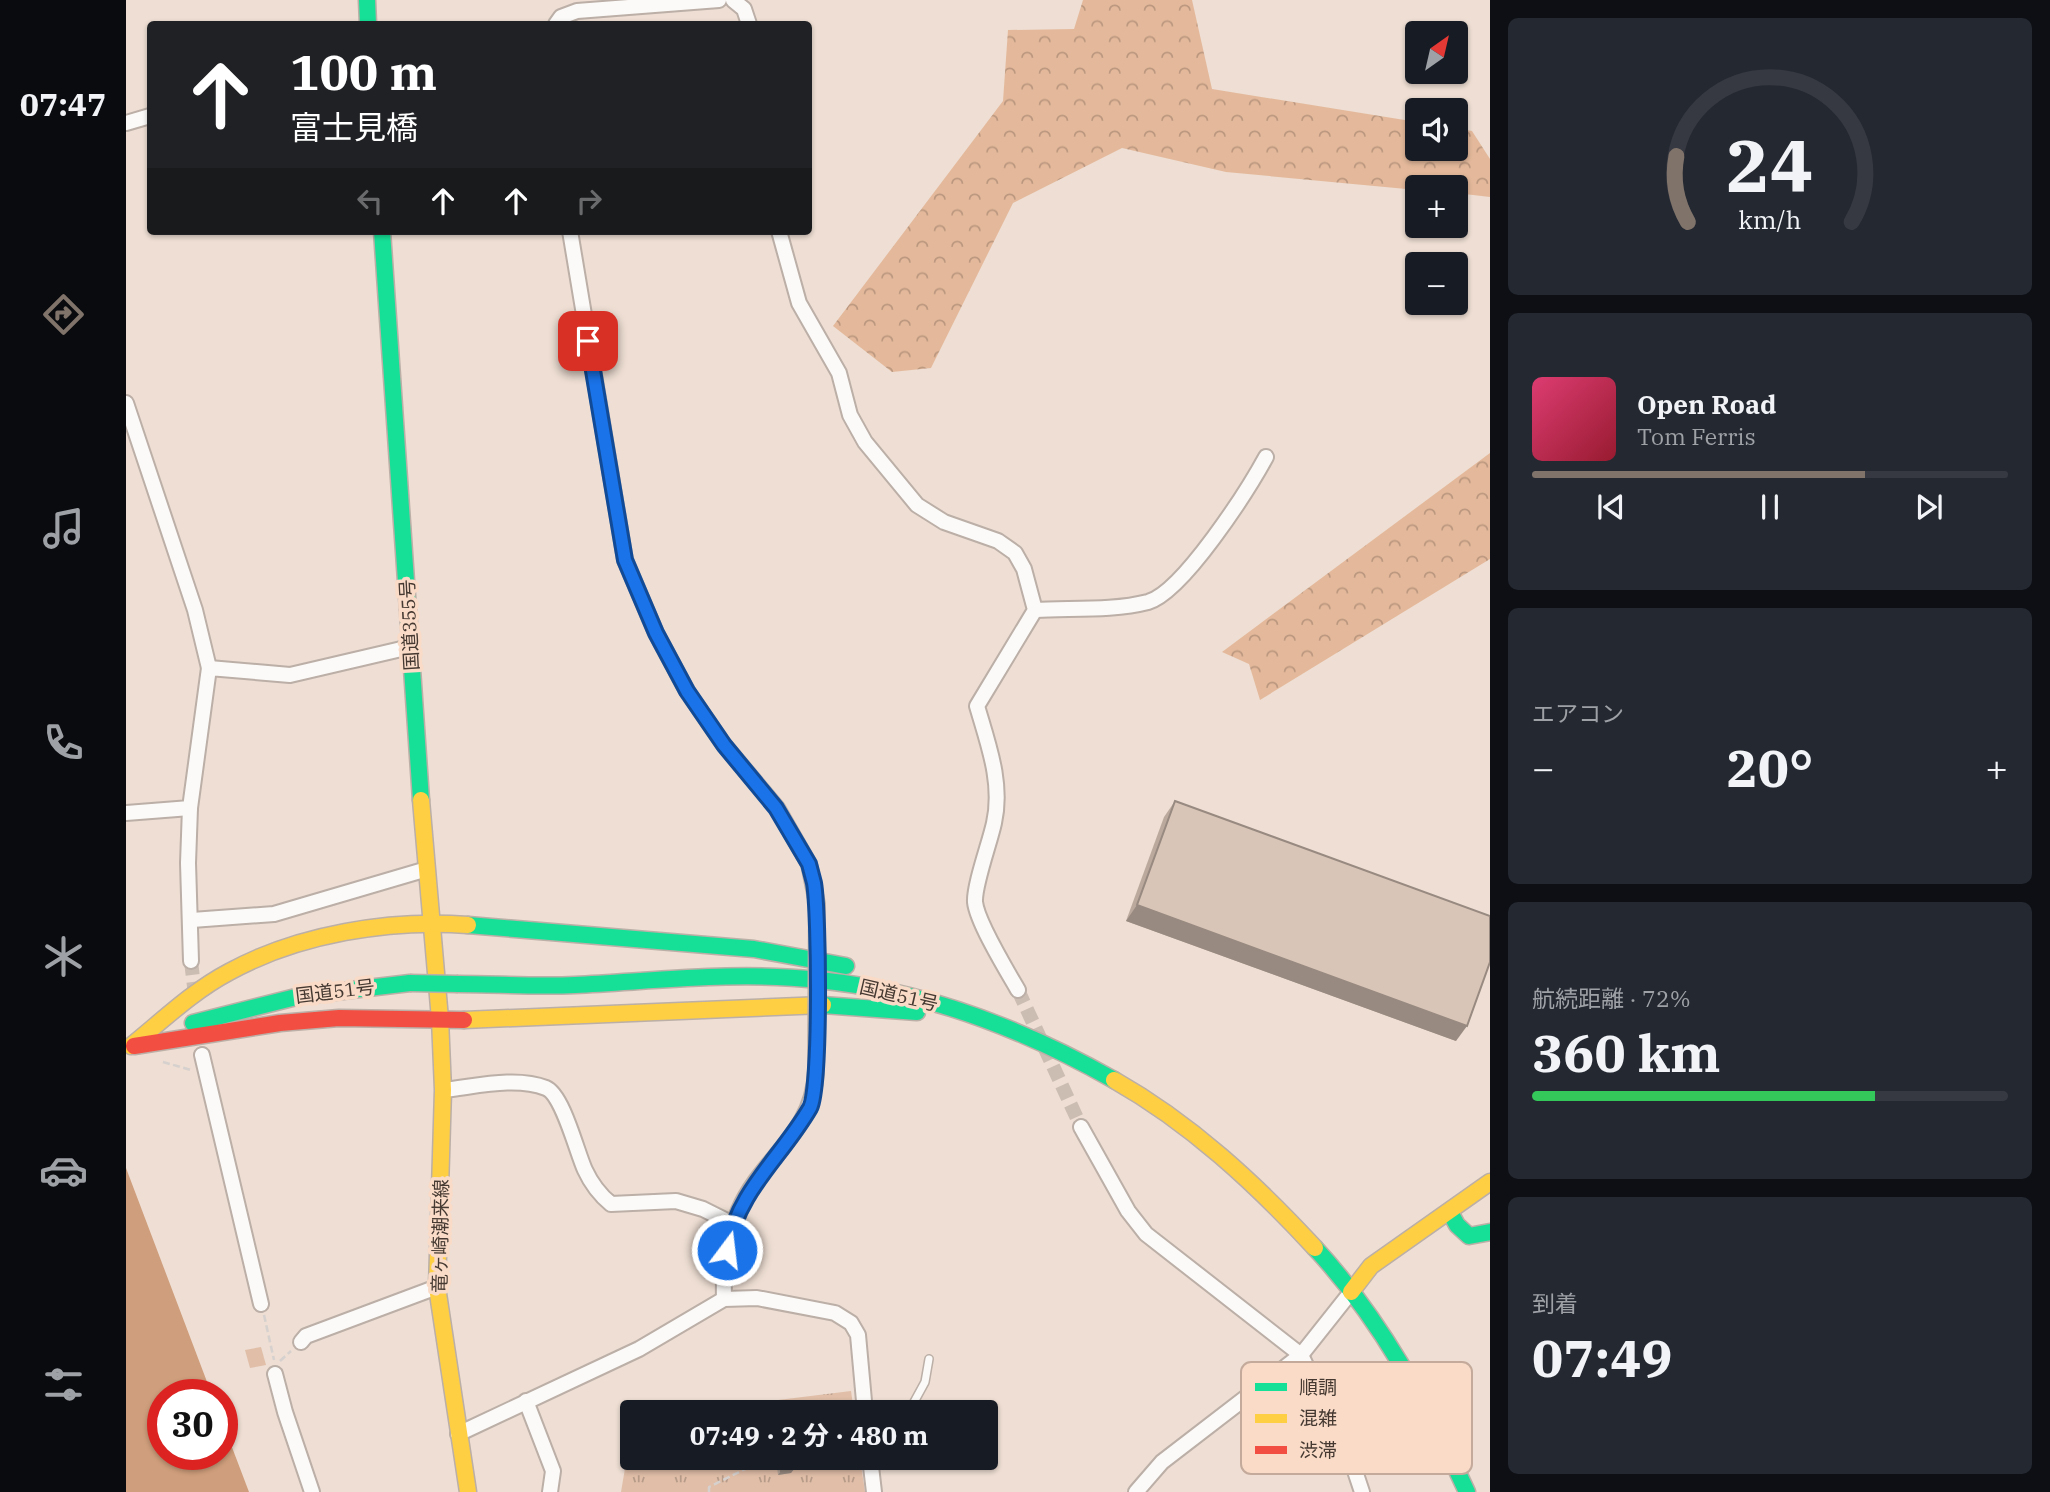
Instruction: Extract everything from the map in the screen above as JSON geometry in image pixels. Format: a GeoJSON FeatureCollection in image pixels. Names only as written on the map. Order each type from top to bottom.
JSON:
{"type":"FeatureCollection","features":[{"type":"Feature","properties":{"kind":"main road"},"geometry":{"type":"LineString","coordinates":[[367,0],[368,21]]}},
{"type":"Feature","properties":{"kind":"main road","name":"国道355号"},"geometry":{"type":"LineString","coordinates":[[382,235],[429,922],[440,1019]]}},
{"type":"Feature","properties":{"kind":"main road"},"geometry":{"type":"LineString","coordinates":[[129,1047],[207,985],[236,969],[299,946],[429,922],[754,948],[837,964],[919,984],[990,1009],[1051,1039],[1121,1083]]}},
{"type":"Feature","properties":{"kind":"main road","name":"国道51号"},"geometry":{"type":"LineString","coordinates":[[129,1047],[232,1010],[272,1000],[328,990],[410,983],[584,985],[722,975],[825,980],[914,997],[985,1019],[1033,1038],[1121,1083],[1207,1142],[1285,1215],[1351,1292],[1377,1326],[1399,1362]]}},
{"type":"Feature","properties":{"kind":"main road"},"geometry":{"type":"LineString","coordinates":[[129,1047],[280,1023],[339,1018],[440,1019],[828,1005],[925,1013],[974,1026],[1031,1045],[1121,1083]]}},
{"type":"Feature","properties":{"kind":"main road","name":"竜ヶ崎潮来線"},"geometry":{"type":"LineString","coordinates":[[440,1019],[443,1090],[437,1287],[468,1492]]}},
{"type":"Feature","properties":{"kind":"main road"},"geometry":{"type":"LineString","coordinates":[[1351,1292],[1371,1266],[1490,1182]]}},
{"type":"Feature","properties":{"kind":"main road"},"geometry":{"type":"LineString","coordinates":[[1450,1212],[1457,1226],[1469,1236],[1490,1232]]}},
{"type":"Feature","properties":{"kind":"main road","name":"国道51号"},"geometry":{"type":"LineString","coordinates":[[1459,1474],[1467,1492]]}},
{"type":"Feature","properties":{"kind":"street"},"geometry":{"type":"LineString","coordinates":[[558,21],[561,17],[577,11],[719,0]]}},
{"type":"Feature","properties":{"kind":"street"},"geometry":{"type":"LineString","coordinates":[[733,0],[744,9],[748,21]]}},
{"type":"Feature","properties":{"kind":"street"},"geometry":{"type":"LineString","coordinates":[[126,123],[147,117]]}},
{"type":"Feature","properties":{"kind":"street"},"geometry":{"type":"LineString","coordinates":[[571,235],[625,560],[656,633],[687,691],[724,745],[776,808],[809,864],[817,904],[816,1071],[811,1105],[748,1192],[733,1224],[723,1271],[724,1299]]}},
{"type":"Feature","properties":{"kind":"street"},"geometry":{"type":"LineString","coordinates":[[780,235],[799,303],[839,373],[850,415],[865,442],[917,505],[944,522],[998,541],[1015,552],[1024,569],[1035,610],[977,706],[995,767],[997,789],[995,819],[975,902],[996,952],[1018,990]]}},
{"type":"Feature","properties":{"kind":"street"},"geometry":{"type":"LineString","coordinates":[[126,403],[195,610],[209,668],[190,808],[188,863],[192,920],[191,961]]}},
{"type":"Feature","properties":{"kind":"street"},"geometry":{"type":"LineString","coordinates":[[1035,610],[1114,607],[1150,601],[1165,593],[1188,571],[1252,482],[1266,457]]}},
{"type":"Feature","properties":{"kind":"street"},"geometry":{"type":"LineString","coordinates":[[209,668],[290,675],[410,647]]}},
{"type":"Feature","properties":{"kind":"street"},"geometry":{"type":"LineString","coordinates":[[126,813],[190,808]]}},
{"type":"Feature","properties":{"kind":"street"},"geometry":{"type":"LineString","coordinates":[[192,920],[274,914],[427,869]]}},
{"type":"Feature","properties":{"kind":"street"},"geometry":{"type":"LineString","coordinates":[[202,1055],[261,1304]]}},
{"type":"Feature","properties":{"kind":"street"},"geometry":{"type":"LineString","coordinates":[[443,1090],[512,1083],[548,1088],[557,1100],[586,1173],[601,1196],[611,1204],[676,1201],[703,1209],[733,1224]]}},
{"type":"Feature","properties":{"kind":"street"},"geometry":{"type":"LineString","coordinates":[[1081,1127],[1128,1211],[1146,1234],[1301,1356],[1304,1362]]}},
{"type":"Feature","properties":{"kind":"street"},"geometry":{"type":"LineString","coordinates":[[301,1342],[306,1336],[437,1287]]}},
{"type":"Feature","properties":{"kind":"street"},"geometry":{"type":"LineString","coordinates":[[1293,1362],[1301,1356],[1351,1292]]}},
{"type":"Feature","properties":{"kind":"street"},"geometry":{"type":"LineString","coordinates":[[458,1434],[639,1349],[724,1299],[757,1298],[791,1302],[835,1313],[851,1323],[859,1335],[864,1400]]}},
{"type":"Feature","properties":{"kind":"street"},"geometry":{"type":"LineString","coordinates":[[275,1374],[312,1492]]}},
{"type":"Feature","properties":{"kind":"street"},"geometry":{"type":"LineString","coordinates":[[526,1401],[553,1471],[550,1492]]}},
{"type":"Feature","properties":{"kind":"street"},"geometry":{"type":"LineString","coordinates":[[1136,1492],[1172,1454],[1241,1402]]}},
{"type":"Feature","properties":{"kind":"street"},"geometry":{"type":"LineString","coordinates":[[871,1470],[874,1492]]}},
{"type":"Feature","properties":{"kind":"street"},"geometry":{"type":"LineString","coordinates":[[1355,1474],[1362,1492]]}},
{"type":"Feature","properties":{"kind":"lane"},"geometry":{"type":"LineString","coordinates":[[915,1400],[925,1382],[929,1359]]}},
{"type":"Feature","properties":{"kind":"path"},"geometry":{"type":"LineString","coordinates":[[154,1059],[207,1075]]}},
{"type":"Feature","properties":{"kind":"path"},"geometry":{"type":"LineString","coordinates":[[261,1304],[275,1364],[301,1342]]}},
{"type":"Feature","properties":{"kind":"path"},"geometry":{"type":"LineString","coordinates":[[709,1492],[709,1487],[743,1470]]}},
{"type":"Feature","properties":{"kind":"green space"},"geometry":{"type":"Polygon","coordinates":[[[1083,0],[1192,0],[1212,89],[1405,120],[1405,161],[1468,161],[1468,130],[1472,131],[1490,159],[1490,197],[1468,194],[1468,175],[1405,175],[1405,189],[1226,172],[1122,148],[1013,203],[931,368],[892,372],[833,326],[1003,101],[1008,30],[1074,29],[1083,0]]]}},
{"type":"Feature","properties":{"kind":"green space"},"geometry":{"type":"Polygon","coordinates":[[[1490,453],[1490,559],[1260,700],[1249,664],[1222,652],[1490,453]]]}},
{"type":"Feature","properties":{"kind":"green space"},"geometry":{"type":"Polygon","coordinates":[[[261,1347],[266,1365],[250,1368],[245,1350],[261,1347]]]}},
{"type":"Feature","properties":{"kind":"green space"},"geometry":{"type":"Polygon","coordinates":[[[851,1391],[852,1400],[779,1400],[851,1391]]]}},
{"type":"Feature","properties":{"kind":"green space"},"geometry":{"type":"Polygon","coordinates":[[[625,1470],[862,1470],[865,1492],[621,1492],[625,1470]]]}},
{"type":"Feature","properties":{"kind":"shaded area"},"geometry":{"type":"Polygon","coordinates":[[[126,1168],[206,1379],[147,1379],[147,1470],[238,1470],[238,1463],[249,1492],[126,1492],[126,1168]]]}},
{"type":"Feature","properties":{"kind":"building"},"geometry":{"type":"Polygon","coordinates":[[[1175,801],[1490,916],[1490,962],[1467,1026],[1137,905],[1175,801]]]}},
{"type":"Feature","properties":{"kind":"tunnel"},"geometry":{"type":"LineString","coordinates":[[191,961],[195,995]]}},
{"type":"Feature","properties":{"kind":"tunnel"},"geometry":{"type":"LineString","coordinates":[[1018,990],[1081,1127]]}},
{"type":"Feature","properties":{"kind":"traffic: fast"},"geometry":{"type":"LineString","coordinates":[[367,0],[368,21]]}},
{"type":"Feature","properties":{"kind":"traffic: fast"},"geometry":{"type":"LineString","coordinates":[[382,235],[421,800]]}},
{"type":"Feature","properties":{"kind":"traffic: fast"},"geometry":{"type":"LineString","coordinates":[[468,925],[754,949],[846,966]]}},
{"type":"Feature","properties":{"kind":"traffic: fast"},"geometry":{"type":"LineString","coordinates":[[458,984],[560,986],[758,976],[858,985],[934,1003],[1008,1028],[1114,1080]]}},
{"type":"Feature","properties":{"kind":"traffic: fast"},"geometry":{"type":"LineString","coordinates":[[193,1023],[300,996],[410,983]]}},
{"type":"Feature","properties":{"kind":"traffic: fast"},"geometry":{"type":"LineString","coordinates":[[410,983],[458,984]]}},
{"type":"Feature","properties":{"kind":"traffic: fast"},"geometry":{"type":"LineString","coordinates":[[823,1005],[917,1012]]}},
{"type":"Feature","properties":{"kind":"traffic: fast"},"geometry":{"type":"LineString","coordinates":[[1450,1212],[1457,1225],[1469,1236],[1490,1232]]}},
{"type":"Feature","properties":{"kind":"traffic: fast"},"geometry":{"type":"LineString","coordinates":[[1315,1248],[1361,1303],[1399,1362]]}},
{"type":"Feature","properties":{"kind":"traffic: fast"},"geometry":{"type":"LineString","coordinates":[[1458,1474],[1467,1492]]}},
{"type":"Feature","properties":{"kind":"traffic: slow"},"geometry":{"type":"LineString","coordinates":[[421,800],[440,1019]]}},
{"type":"Feature","properties":{"kind":"traffic: slow"},"geometry":{"type":"LineString","coordinates":[[131,1046],[203,988],[229,972],[284,948],[376,927],[407,924],[468,925]]}},
{"type":"Feature","properties":{"kind":"traffic: slow"},"geometry":{"type":"LineString","coordinates":[[464,1020],[823,1005]]}},
{"type":"Feature","properties":{"kind":"traffic: slow"},"geometry":{"type":"LineString","coordinates":[[440,1019],[443,1090],[437,1287],[468,1492]]}},
{"type":"Feature","properties":{"kind":"traffic: slow"},"geometry":{"type":"LineString","coordinates":[[1114,1080],[1195,1135],[1269,1200],[1315,1248]]}},
{"type":"Feature","properties":{"kind":"traffic: slow"},"geometry":{"type":"LineString","coordinates":[[1351,1292],[1371,1266],[1490,1182]]}},
{"type":"Feature","properties":{"kind":"traffic: jam"},"geometry":{"type":"LineString","coordinates":[[134,1046],[280,1023],[339,1018],[464,1020]]}},
{"type":"Feature","properties":{"kind":"route"},"geometry":{"type":"LineString","coordinates":[[588,341],[625,560],[656,633],[687,691],[724,745],[776,808],[809,864],[814,883],[817,904],[814,1097],[782,1149],[748,1192],[731,1229],[727,1250]]}}]}
